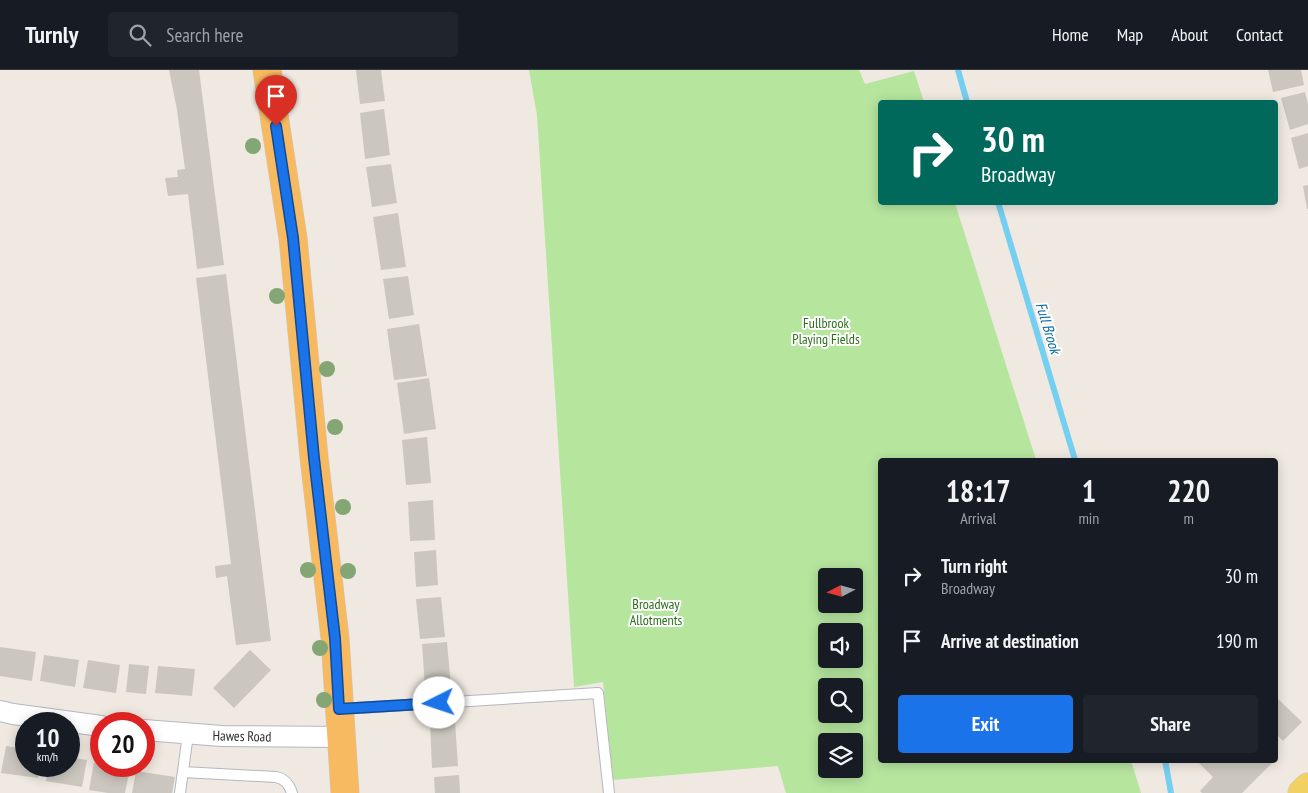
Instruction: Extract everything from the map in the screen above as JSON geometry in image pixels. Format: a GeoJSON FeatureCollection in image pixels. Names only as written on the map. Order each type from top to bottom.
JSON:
{"type":"FeatureCollection","features":[{"type":"Feature","properties":{"kind":"highway"},"geometry":{"type":"LineString","coordinates":[[267,70],[293,238],[314,458],[335,638],[345,793]]}},
{"type":"Feature","properties":{"kind":"main road"},"geometry":{"type":"LineString","coordinates":[[1302,793],[1308,787]]}},
{"type":"Feature","properties":{"kind":"street"},"geometry":{"type":"LineString","coordinates":[[0,711],[90,724]]}},
{"type":"Feature","properties":{"kind":"street","name":"Hawes Road"},"geometry":{"type":"LineString","coordinates":[[155,731],[222,736],[342,737]]}},
{"type":"Feature","properties":{"kind":"lane"},"geometry":{"type":"LineString","coordinates":[[339,709],[598,693],[609,793]]}},
{"type":"Feature","properties":{"kind":"lane"},"geometry":{"type":"LineString","coordinates":[[180,793],[188,734]]}},
{"type":"Feature","properties":{"kind":"lane"},"geometry":{"type":"LineString","coordinates":[[183,772],[276,777],[284,779],[292,793]]}},
{"type":"Feature","properties":{"kind":"green space"},"geometry":{"type":"Polygon","coordinates":[[[529,70],[859,70],[865,84],[914,71],[923,100],[878,100],[878,205],[956,205],[1035,458],[878,458],[878,763],[1132,763],[1141,793],[786,793],[778,766],[613,780],[603,682],[574,687],[537,115],[529,70]]]}},
{"type":"Feature","properties":{"kind":"building"},"geometry":{"type":"Polygon","coordinates":[[[169,70],[199,70],[224,265],[197,269],[188,194],[168,196],[165,178],[178,177],[177,170],[185,169],[177,110],[169,70]]]}},
{"type":"Feature","properties":{"kind":"building"},"geometry":{"type":"Polygon","coordinates":[[[356,70],[381,70],[385,101],[360,104],[356,70]]]}},
{"type":"Feature","properties":{"kind":"building"},"geometry":{"type":"Polygon","coordinates":[[[1268,70],[1301,70],[1304,85],[1273,92],[1268,70]]]}},
{"type":"Feature","properties":{"kind":"building"},"geometry":{"type":"Polygon","coordinates":[[[1305,92],[1308,104],[1308,124],[1290,130],[1281,98],[1305,92]]]}},
{"type":"Feature","properties":{"kind":"building"},"geometry":{"type":"Polygon","coordinates":[[[384,109],[390,155],[365,159],[360,113],[384,109]]]}},
{"type":"Feature","properties":{"kind":"building"},"geometry":{"type":"Polygon","coordinates":[[[1308,133],[1308,166],[1299,169],[1291,138],[1308,133]]]}},
{"type":"Feature","properties":{"kind":"building"},"geometry":{"type":"Polygon","coordinates":[[[391,164],[397,203],[372,207],[366,167],[391,164]]]}},
{"type":"Feature","properties":{"kind":"building"},"geometry":{"type":"Polygon","coordinates":[[[1308,185],[1308,209],[1307,209],[1303,186],[1308,185]]]}},
{"type":"Feature","properties":{"kind":"building"},"geometry":{"type":"Polygon","coordinates":[[[398,213],[406,267],[381,270],[373,217],[398,213]]]}},
{"type":"Feature","properties":{"kind":"building"},"geometry":{"type":"Polygon","coordinates":[[[226,274],[271,641],[236,645],[227,576],[216,578],[215,566],[231,564],[196,278],[226,274]]]}},
{"type":"Feature","properties":{"kind":"building"},"geometry":{"type":"Polygon","coordinates":[[[408,276],[414,315],[389,319],[383,279],[408,276]]]}},
{"type":"Feature","properties":{"kind":"building"},"geometry":{"type":"Polygon","coordinates":[[[419,324],[427,376],[394,380],[387,329],[419,324]]]}},
{"type":"Feature","properties":{"kind":"building"},"geometry":{"type":"Polygon","coordinates":[[[429,378],[436,429],[404,434],[397,383],[429,378]]]}},
{"type":"Feature","properties":{"kind":"building"},"geometry":{"type":"Polygon","coordinates":[[[427,437],[431,483],[406,485],[402,440],[427,437]]]}},
{"type":"Feature","properties":{"kind":"building"},"geometry":{"type":"Polygon","coordinates":[[[433,500],[435,540],[410,541],[408,502],[433,500]]]}},
{"type":"Feature","properties":{"kind":"building"},"geometry":{"type":"Polygon","coordinates":[[[436,550],[438,585],[416,587],[414,552],[436,550]]]}},
{"type":"Feature","properties":{"kind":"building"},"geometry":{"type":"Polygon","coordinates":[[[441,597],[445,637],[420,639],[416,599],[441,597]]]}},
{"type":"Feature","properties":{"kind":"building"},"geometry":{"type":"Polygon","coordinates":[[[447,642],[451,687],[425,688],[422,644],[447,642]]]}},
{"type":"Feature","properties":{"kind":"building"},"geometry":{"type":"Polygon","coordinates":[[[0,647],[36,652],[32,681],[0,676],[0,647]]]}},
{"type":"Feature","properties":{"kind":"building"},"geometry":{"type":"Polygon","coordinates":[[[250,650],[271,670],[234,708],[213,688],[250,650]]]}},
{"type":"Feature","properties":{"kind":"building"},"geometry":{"type":"Polygon","coordinates":[[[44,655],[79,660],[75,687],[40,681],[44,655]]]}},
{"type":"Feature","properties":{"kind":"building"},"geometry":{"type":"Polygon","coordinates":[[[88,660],[120,665],[116,693],[83,688],[88,660]]]}},
{"type":"Feature","properties":{"kind":"building"},"geometry":{"type":"Polygon","coordinates":[[[129,664],[149,666],[146,694],[126,692],[129,664]]]}},
{"type":"Feature","properties":{"kind":"building"},"geometry":{"type":"Polygon","coordinates":[[[158,666],[195,669],[192,696],[155,693],[158,666]]]}},
{"type":"Feature","properties":{"kind":"building"},"geometry":{"type":"Polygon","coordinates":[[[1278,699],[1302,722],[1283,741],[1278,736],[1278,699]]]}},
{"type":"Feature","properties":{"kind":"building"},"geometry":{"type":"Polygon","coordinates":[[[455,721],[458,766],[432,768],[430,723],[455,721]]]}},
{"type":"Feature","properties":{"kind":"building"},"geometry":{"type":"Polygon","coordinates":[[[6,746],[15,747],[15,775],[1,773],[6,746]]]}},
{"type":"Feature","properties":{"kind":"building"},"geometry":{"type":"Polygon","coordinates":[[[80,759],[87,760],[82,787],[46,781],[47,777],[80,777],[80,759]]]}},
{"type":"Feature","properties":{"kind":"building"},"geometry":{"type":"Polygon","coordinates":[[[1199,763],[1272,763],[1242,793],[1202,793],[1200,791],[1213,777],[1199,763]]]}},
{"type":"Feature","properties":{"kind":"building"},"geometry":{"type":"Polygon","coordinates":[[[155,774],[175,777],[172,793],[132,793],[135,777],[155,777],[155,774]]]}},
{"type":"Feature","properties":{"kind":"building"},"geometry":{"type":"Polygon","coordinates":[[[459,775],[460,793],[435,793],[434,777],[459,775]]]}},
{"type":"Feature","properties":{"kind":"building"},"geometry":{"type":"Polygon","coordinates":[[[91,777],[128,777],[125,793],[89,790],[91,777]]]}},
{"type":"Feature","properties":{"kind":"waterway","name":"Full Brook"},"geometry":{"type":"LineString","coordinates":[[958,70],[966,100]]}},
{"type":"Feature","properties":{"kind":"waterway","name":"Full Brook"},"geometry":{"type":"LineString","coordinates":[[999,205],[1074,458]]}},
{"type":"Feature","properties":{"kind":"waterway","name":"Full Brook"},"geometry":{"type":"LineString","coordinates":[[1166,763],[1171,793]]}},
{"type":"Feature","properties":{"kind":"route"},"geometry":{"type":"LineString","coordinates":[[276,126],[293,238],[314,458],[335,638],[339,709],[439,703]]}},
{"type":"Feature","properties":{"kind":"park label","name":"Fullbrook Playing Fields"},"geometry":{"type":"Point","coordinates":[826,332]}},
{"type":"Feature","properties":{"kind":"park label","name":"Broadway Allotments"},"geometry":{"type":"Point","coordinates":[656,612]}}]}
